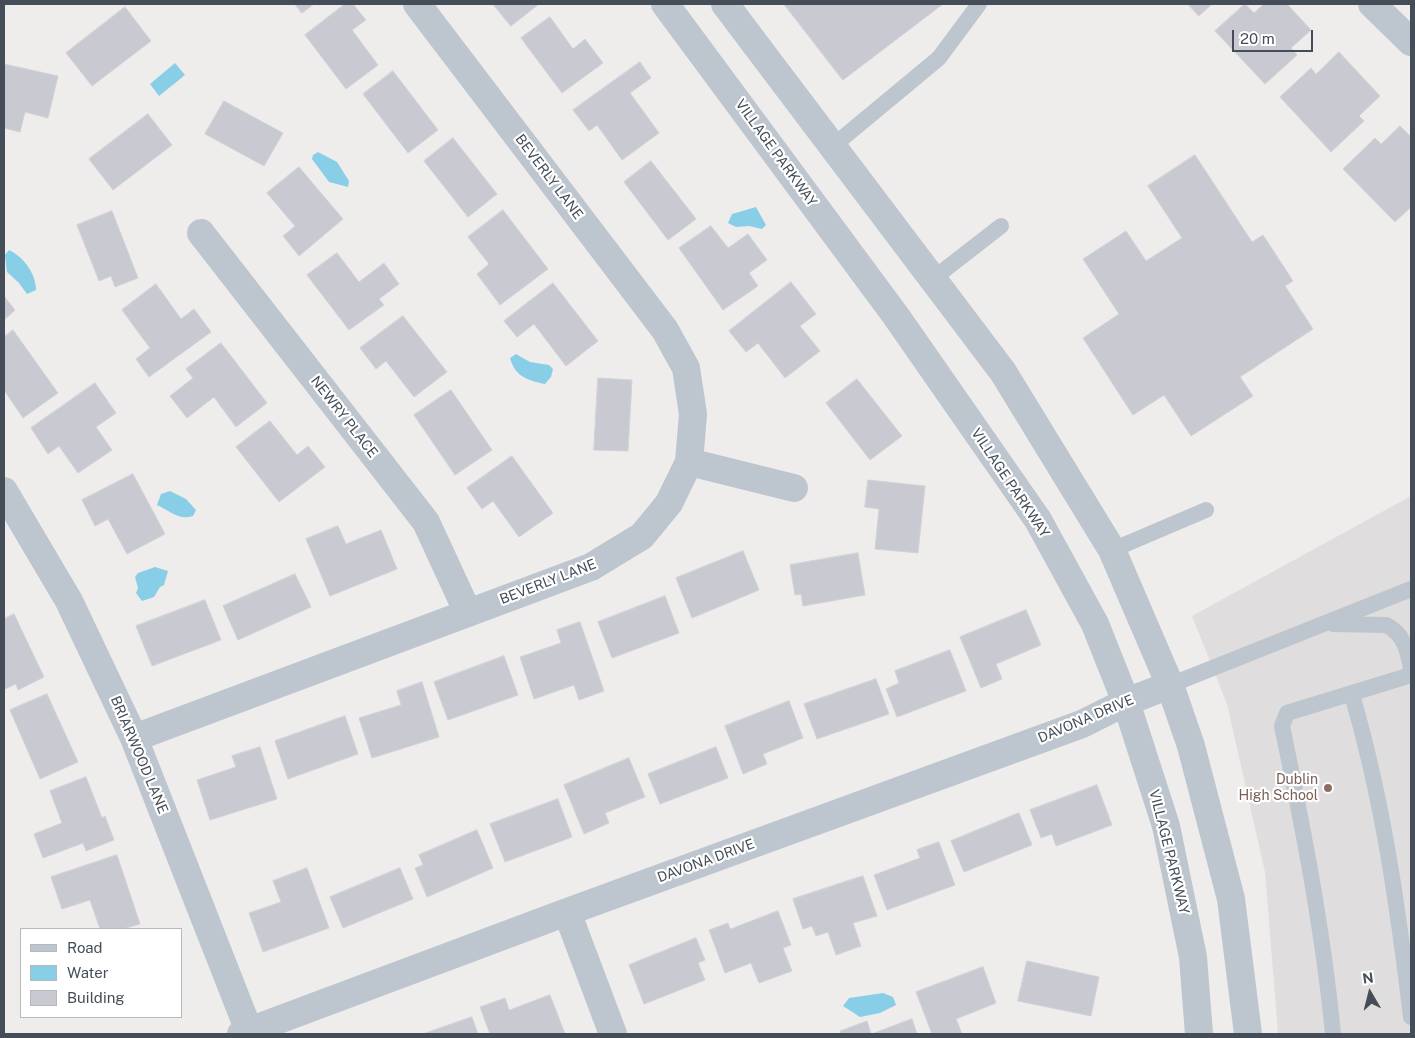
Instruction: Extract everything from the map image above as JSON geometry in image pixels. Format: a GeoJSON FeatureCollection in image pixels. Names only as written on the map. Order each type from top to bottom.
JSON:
{"type":"FeatureCollection","features":[{"type":"Feature","properties":{"kind":"street","name":"BEVERLY LANE"},"geometry":{"type":"LineString","coordinates":[[134,738],[591,567],[642,536],[670,503],[689,462],[693,414],[686,368],[666,330],[417,4]]}},
{"type":"Feature","properties":{"kind":"street","name":"VILLAGE PARKWAY"},"geometry":{"type":"LineString","coordinates":[[666,4],[896,316],[1038,520],[1095,624],[1126,702],[1166,826],[1193,957],[1199,1034]]}},
{"type":"Feature","properties":{"kind":"street"},"geometry":{"type":"LineString","coordinates":[[725,4],[934,278],[1003,372],[1112,550],[1170,685],[1191,746],[1231,899],[1248,1034]]}},
{"type":"Feature","properties":{"kind":"street"},"geometry":{"type":"LineString","coordinates":[[1372,4],[1411,42]]}},
{"type":"Feature","properties":{"kind":"street","name":"NEWRY PLACE"},"geometry":{"type":"LineString","coordinates":[[201,233],[426,522],[468,613]]}},
{"type":"Feature","properties":{"kind":"street"},"geometry":{"type":"LineString","coordinates":[[689,462],[794,488]]}},
{"type":"Feature","properties":{"kind":"street","name":"BRIARWOOD LANE"},"geometry":{"type":"LineString","coordinates":[[4,491],[69,601],[134,738],[245,1033]]}},
{"type":"Feature","properties":{"kind":"street","name":"DAVONA DRIVE"},"geometry":{"type":"LineString","coordinates":[[245,1033],[567,912],[1082,724],[1126,702],[1170,685]]}},
{"type":"Feature","properties":{"kind":"street"},"geometry":{"type":"LineString","coordinates":[[567,912],[613,1034]]}},
{"type":"Feature","properties":{"kind":"lane"},"geometry":{"type":"LineString","coordinates":[[833,146],[939,58],[979,4]]}},
{"type":"Feature","properties":{"kind":"lane"},"geometry":{"type":"LineString","coordinates":[[934,278],[1001,226]]}},
{"type":"Feature","properties":{"kind":"lane"},"geometry":{"type":"LineString","coordinates":[[1112,550],[1206,510]]}},
{"type":"Feature","properties":{"kind":"lane"},"geometry":{"type":"LineString","coordinates":[[1170,685],[1411,589]]}},
{"type":"Feature","properties":{"kind":"lane"},"geometry":{"type":"LineString","coordinates":[[1326,624],[1386,625],[1394,629],[1405,642],[1411,668]]}},
{"type":"Feature","properties":{"kind":"lane"},"geometry":{"type":"LineString","coordinates":[[1333,1034],[1327,969],[1309,857],[1282,726],[1287,713],[1352,695],[1411,675]]}},
{"type":"Feature","properties":{"kind":"lane"},"geometry":{"type":"LineString","coordinates":[[1352,695],[1370,758],[1397,902],[1411,1017]]}},
{"type":"Feature","properties":{"kind":"shaded area","name":"Dublin High School"},"geometry":{"type":"Polygon","coordinates":[[[1411,496],[1411,1034],[1278,1034],[1265,872],[1227,704],[1192,616],[1411,496]]]}},
{"type":"Feature","properties":{"kind":"water"},"geometry":{"type":"Polygon","coordinates":[[[175,63],[185,75],[159,96],[150,84],[175,63]]]}},
{"type":"Feature","properties":{"kind":"water"},"geometry":{"type":"Polygon","coordinates":[[[318,152],[337,162],[349,181],[348,187],[329,182],[312,159],[313,155],[318,152]]]}},
{"type":"Feature","properties":{"kind":"water"},"geometry":{"type":"Polygon","coordinates":[[[756,207],[766,225],[762,229],[749,226],[736,227],[728,223],[732,214],[756,207]]]}},
{"type":"Feature","properties":{"kind":"water"},"geometry":{"type":"Polygon","coordinates":[[[9,250],[20,257],[28,267],[34,278],[36,290],[27,294],[7,272],[5,255],[9,250]]]}},
{"type":"Feature","properties":{"kind":"water"},"geometry":{"type":"Polygon","coordinates":[[[516,354],[530,362],[549,365],[553,369],[551,377],[545,384],[522,376],[515,369],[510,358],[516,354]]]}},
{"type":"Feature","properties":{"kind":"water"},"geometry":{"type":"Polygon","coordinates":[[[170,491],[186,499],[196,510],[193,516],[179,516],[157,505],[161,494],[170,491]]]}},
{"type":"Feature","properties":{"kind":"water"},"geometry":{"type":"Polygon","coordinates":[[[155,567],[168,571],[164,585],[160,587],[154,597],[142,601],[136,593],[138,588],[135,577],[138,573],[155,567]]]}},
{"type":"Feature","properties":{"kind":"water"},"geometry":{"type":"Polygon","coordinates":[[[883,993],[893,997],[896,1005],[880,1013],[860,1017],[843,1006],[849,998],[883,993]]]}},
{"type":"Feature","properties":{"kind":"building"},"geometry":{"type":"Polygon","coordinates":[[[295,4],[314,4],[302,13],[295,4]]]}},
{"type":"Feature","properties":{"kind":"building"},"geometry":{"type":"Polygon","coordinates":[[[345,4],[353,4],[366,20],[352,30],[378,65],[346,89],[305,35],[345,4]]]}},
{"type":"Feature","properties":{"kind":"building"},"geometry":{"type":"Polygon","coordinates":[[[493,4],[539,4],[511,26],[493,4]]]}},
{"type":"Feature","properties":{"kind":"building"},"geometry":{"type":"Polygon","coordinates":[[[784,4],[943,4],[843,80],[784,4]]]}},
{"type":"Feature","properties":{"kind":"building"},"geometry":{"type":"Polygon","coordinates":[[[1188,4],[1212,4],[1199,16],[1188,4]]]}},
{"type":"Feature","properties":{"kind":"building"},"geometry":{"type":"Polygon","coordinates":[[[1245,4],[1254,13],[1264,4],[1287,4],[1311,30],[1291,48],[1297,55],[1265,84],[1215,31],[1245,4]]]}},
{"type":"Feature","properties":{"kind":"building"},"geometry":{"type":"Polygon","coordinates":[[[125,7],[151,41],[92,86],[66,53],[125,7]]]}},
{"type":"Feature","properties":{"kind":"building"},"geometry":{"type":"Polygon","coordinates":[[[550,17],[573,49],[585,39],[603,63],[562,93],[521,38],[550,17]]]}},
{"type":"Feature","properties":{"kind":"building"},"geometry":{"type":"Polygon","coordinates":[[[1339,52],[1380,96],[1359,116],[1364,121],[1331,152],[1280,97],[1311,68],[1316,74],[1339,52]]]}},
{"type":"Feature","properties":{"kind":"building"},"geometry":{"type":"Polygon","coordinates":[[[640,62],[651,78],[630,93],[659,133],[622,160],[597,125],[589,131],[573,110],[640,62]]]}},
{"type":"Feature","properties":{"kind":"building"},"geometry":{"type":"Polygon","coordinates":[[[4,64],[58,76],[48,118],[25,112],[20,132],[4,128],[4,64]]]}},
{"type":"Feature","properties":{"kind":"building"},"geometry":{"type":"Polygon","coordinates":[[[393,71],[438,130],[408,153],[363,94],[393,71]]]}},
{"type":"Feature","properties":{"kind":"building"},"geometry":{"type":"Polygon","coordinates":[[[224,101],[283,133],[264,166],[205,134],[224,101]]]}},
{"type":"Feature","properties":{"kind":"building"},"geometry":{"type":"Polygon","coordinates":[[[148,114],[172,145],[113,190],[89,159],[148,114]]]}},
{"type":"Feature","properties":{"kind":"building"},"geometry":{"type":"Polygon","coordinates":[[[1400,126],[1411,137],[1411,207],[1395,222],[1343,169],[1375,138],[1381,144],[1400,126]]]}},
{"type":"Feature","properties":{"kind":"building"},"geometry":{"type":"Polygon","coordinates":[[[453,138],[497,194],[468,217],[424,161],[453,138]]]}},
{"type":"Feature","properties":{"kind":"building"},"geometry":{"type":"Polygon","coordinates":[[[1195,155],[1252,242],[1263,235],[1293,281],[1285,286],[1313,329],[1240,377],[1253,396],[1191,436],[1164,395],[1133,415],[1083,338],[1119,314],[1083,259],[1126,231],[1146,261],[1182,238],[1148,186],[1195,155]]]}},
{"type":"Feature","properties":{"kind":"building"},"geometry":{"type":"Polygon","coordinates":[[[651,161],[696,219],[668,240],[624,182],[651,161]]]}},
{"type":"Feature","properties":{"kind":"building"},"geometry":{"type":"Polygon","coordinates":[[[299,167],[343,219],[299,256],[283,236],[295,226],[267,193],[299,167]]]}},
{"type":"Feature","properties":{"kind":"building"},"geometry":{"type":"Polygon","coordinates":[[[503,210],[548,269],[500,305],[477,274],[489,264],[468,237],[503,210]]]}},
{"type":"Feature","properties":{"kind":"building"},"geometry":{"type":"Polygon","coordinates":[[[112,211],[138,278],[115,287],[111,276],[99,281],[77,225],[112,211]]]}},
{"type":"Feature","properties":{"kind":"building"},"geometry":{"type":"Polygon","coordinates":[[[711,226],[728,248],[748,234],[767,260],[749,273],[758,286],[723,310],[679,248],[711,226]]]}},
{"type":"Feature","properties":{"kind":"building"},"geometry":{"type":"Polygon","coordinates":[[[337,253],[359,282],[384,263],[399,284],[379,299],[384,305],[349,330],[307,275],[337,253]]]}},
{"type":"Feature","properties":{"kind":"building"},"geometry":{"type":"Polygon","coordinates":[[[791,282],[816,314],[800,326],[820,351],[785,378],[758,343],[746,352],[729,331],[791,282]]]}},
{"type":"Feature","properties":{"kind":"building"},"geometry":{"type":"Polygon","coordinates":[[[553,283],[598,341],[566,366],[534,324],[517,337],[504,321],[553,283]]]}},
{"type":"Feature","properties":{"kind":"building"},"geometry":{"type":"Polygon","coordinates":[[[156,284],[181,319],[194,309],[211,332],[149,377],[136,359],[150,348],[122,310],[156,284]]]}},
{"type":"Feature","properties":{"kind":"building"},"geometry":{"type":"Polygon","coordinates":[[[4,296],[15,310],[4,320],[4,296]]]}},
{"type":"Feature","properties":{"kind":"building"},"geometry":{"type":"Polygon","coordinates":[[[403,316],[447,372],[414,397],[386,361],[376,369],[360,348],[403,316]]]}},
{"type":"Feature","properties":{"kind":"building"},"geometry":{"type":"Polygon","coordinates":[[[13,330],[58,393],[23,418],[4,390],[4,337],[13,330]]]}},
{"type":"Feature","properties":{"kind":"building"},"geometry":{"type":"Polygon","coordinates":[[[221,343],[267,403],[236,427],[214,397],[187,418],[170,396],[193,378],[186,369],[221,343]]]}},
{"type":"Feature","properties":{"kind":"building"},"geometry":{"type":"Polygon","coordinates":[[[598,378],[632,380],[628,451],[594,450],[598,378]]]}},
{"type":"Feature","properties":{"kind":"building"},"geometry":{"type":"Polygon","coordinates":[[[857,379],[902,436],[870,460],[826,403],[857,379]]]}},
{"type":"Feature","properties":{"kind":"building"},"geometry":{"type":"Polygon","coordinates":[[[95,383],[116,413],[96,427],[112,450],[78,473],[59,446],[48,454],[31,428],[95,383]]]}},
{"type":"Feature","properties":{"kind":"building"},"geometry":{"type":"Polygon","coordinates":[[[451,390],[492,450],[455,475],[414,415],[451,390]]]}},
{"type":"Feature","properties":{"kind":"building"},"geometry":{"type":"Polygon","coordinates":[[[270,421],[297,455],[308,446],[325,467],[279,502],[236,447],[270,421]]]}},
{"type":"Feature","properties":{"kind":"building"},"geometry":{"type":"Polygon","coordinates":[[[512,456],[553,513],[519,537],[493,501],[482,509],[467,488],[512,456]]]}},
{"type":"Feature","properties":{"kind":"building"},"geometry":{"type":"Polygon","coordinates":[[[133,474],[165,534],[127,554],[108,519],[95,526],[82,500],[133,474]]]}},
{"type":"Feature","properties":{"kind":"building"},"geometry":{"type":"Polygon","coordinates":[[[868,480],[925,486],[918,553],[875,549],[879,509],[865,507],[868,480]]]}},
{"type":"Feature","properties":{"kind":"building"},"geometry":{"type":"Polygon","coordinates":[[[338,526],[346,544],[381,530],[397,569],[330,596],[306,539],[338,526]]]}},
{"type":"Feature","properties":{"kind":"building"},"geometry":{"type":"Polygon","coordinates":[[[743,551],[759,590],[692,618],[676,578],[743,551]]]}},
{"type":"Feature","properties":{"kind":"building"},"geometry":{"type":"Polygon","coordinates":[[[858,553],[865,595],[803,606],[801,594],[795,595],[790,565],[858,553]]]}},
{"type":"Feature","properties":{"kind":"building"},"geometry":{"type":"Polygon","coordinates":[[[295,574],[311,607],[238,640],[223,606],[295,574]]]}},
{"type":"Feature","properties":{"kind":"building"},"geometry":{"type":"Polygon","coordinates":[[[665,596],[679,633],[612,658],[598,622],[665,596]]]}},
{"type":"Feature","properties":{"kind":"building"},"geometry":{"type":"Polygon","coordinates":[[[205,600],[221,640],[152,666],[136,626],[205,600]]]}},
{"type":"Feature","properties":{"kind":"building"},"geometry":{"type":"Polygon","coordinates":[[[1026,610],[1041,645],[996,664],[1002,679],[981,688],[960,637],[1026,610]]]}},
{"type":"Feature","properties":{"kind":"building"},"geometry":{"type":"Polygon","coordinates":[[[14,614],[44,677],[18,690],[16,684],[5,689],[4,686],[4,619],[14,614]]]}},
{"type":"Feature","properties":{"kind":"building"},"geometry":{"type":"Polygon","coordinates":[[[580,622],[604,691],[579,700],[574,685],[534,699],[520,657],[561,643],[557,630],[580,622]]]}},
{"type":"Feature","properties":{"kind":"building"},"geometry":{"type":"Polygon","coordinates":[[[950,650],[966,691],[897,717],[886,689],[899,683],[895,671],[950,650]]]}},
{"type":"Feature","properties":{"kind":"building"},"geometry":{"type":"Polygon","coordinates":[[[504,656],[518,695],[448,720],[434,682],[504,656]]]}},
{"type":"Feature","properties":{"kind":"building"},"geometry":{"type":"Polygon","coordinates":[[[876,679],[889,714],[817,739],[804,704],[876,679]]]}},
{"type":"Feature","properties":{"kind":"building"},"geometry":{"type":"Polygon","coordinates":[[[422,682],[439,737],[372,758],[359,718],[401,705],[397,691],[422,682]]]}},
{"type":"Feature","properties":{"kind":"building"},"geometry":{"type":"Polygon","coordinates":[[[47,694],[78,762],[40,779],[10,710],[47,694]]]}},
{"type":"Feature","properties":{"kind":"building"},"geometry":{"type":"Polygon","coordinates":[[[789,701],[803,738],[763,754],[767,764],[743,774],[725,726],[789,701]]]}},
{"type":"Feature","properties":{"kind":"building"},"geometry":{"type":"Polygon","coordinates":[[[345,716],[358,754],[288,779],[275,741],[345,716]]]}},
{"type":"Feature","properties":{"kind":"building"},"geometry":{"type":"Polygon","coordinates":[[[260,747],[277,799],[210,820],[197,780],[236,767],[232,756],[260,747]]]}},
{"type":"Feature","properties":{"kind":"building"},"geometry":{"type":"Polygon","coordinates":[[[716,747],[728,778],[660,804],[648,774],[716,747]]]}},
{"type":"Feature","properties":{"kind":"building"},"geometry":{"type":"Polygon","coordinates":[[[629,758],[645,797],[605,813],[609,823],[584,834],[564,785],[629,758]]]}},
{"type":"Feature","properties":{"kind":"building"},"geometry":{"type":"Polygon","coordinates":[[[86,777],[102,818],[105,816],[114,840],[86,851],[83,843],[43,858],[34,834],[62,823],[50,791],[86,777]]]}},
{"type":"Feature","properties":{"kind":"building"},"geometry":{"type":"Polygon","coordinates":[[[1097,785],[1112,825],[1056,846],[1052,834],[1041,838],[1030,810],[1097,785]]]}},
{"type":"Feature","properties":{"kind":"building"},"geometry":{"type":"Polygon","coordinates":[[[558,799],[572,837],[505,862],[490,824],[558,799]]]}},
{"type":"Feature","properties":{"kind":"building"},"geometry":{"type":"Polygon","coordinates":[[[1019,813],[1032,845],[964,872],[951,841],[1019,813]]]}},
{"type":"Feature","properties":{"kind":"building"},"geometry":{"type":"Polygon","coordinates":[[[477,830],[493,868],[427,897],[415,868],[423,865],[419,855],[477,830]]]}},
{"type":"Feature","properties":{"kind":"building"},"geometry":{"type":"Polygon","coordinates":[[[939,842],[955,885],[887,910],[874,875],[920,858],[917,850],[939,842]]]}},
{"type":"Feature","properties":{"kind":"building"},"geometry":{"type":"Polygon","coordinates":[[[117,855],[140,924],[126,928],[100,928],[90,900],[62,909],[51,877],[117,855]]]}},
{"type":"Feature","properties":{"kind":"building"},"geometry":{"type":"Polygon","coordinates":[[[307,868],[329,928],[263,952],[249,913],[281,902],[273,881],[307,868]]]}},
{"type":"Feature","properties":{"kind":"building"},"geometry":{"type":"Polygon","coordinates":[[[400,868],[413,899],[343,928],[330,897],[400,868]]]}},
{"type":"Feature","properties":{"kind":"building"},"geometry":{"type":"Polygon","coordinates":[[[863,876],[877,916],[853,923],[861,946],[836,955],[828,932],[816,936],[812,926],[803,929],[793,899],[863,876]]]}},
{"type":"Feature","properties":{"kind":"building"},"geometry":{"type":"Polygon","coordinates":[[[778,911],[791,945],[783,948],[792,971],[759,983],[751,963],[725,973],[709,930],[728,923],[730,929],[778,911]]]}},
{"type":"Feature","properties":{"kind":"building"},"geometry":{"type":"Polygon","coordinates":[[[696,938],[705,960],[698,963],[705,980],[644,1004],[629,965],[696,938]]]}},
{"type":"Feature","properties":{"kind":"building"},"geometry":{"type":"Polygon","coordinates":[[[1027,961],[1099,977],[1091,1016],[1018,1001],[1027,961]]]}},
{"type":"Feature","properties":{"kind":"building"},"geometry":{"type":"Polygon","coordinates":[[[983,967],[996,1003],[956,1019],[962,1034],[932,1034],[916,992],[983,967]]]}},
{"type":"Feature","properties":{"kind":"building"},"geometry":{"type":"Polygon","coordinates":[[[550,995],[565,1034],[490,1034],[480,1007],[505,998],[509,1010],[550,995]]]}},
{"type":"Feature","properties":{"kind":"building"},"geometry":{"type":"Polygon","coordinates":[[[472,1017],[478,1034],[423,1034],[472,1017]]]}},
{"type":"Feature","properties":{"kind":"building"},"geometry":{"type":"Polygon","coordinates":[[[912,1019],[917,1034],[871,1034],[912,1019]]]}},
{"type":"Feature","properties":{"kind":"building"},"geometry":{"type":"Polygon","coordinates":[[[867,1021],[871,1034],[841,1034],[840,1031],[867,1021]]]}},
{"type":"Feature","properties":{"kind":"place","name":"Dublin High School"},"geometry":{"type":"Point","coordinates":[1328,788]}}]}
